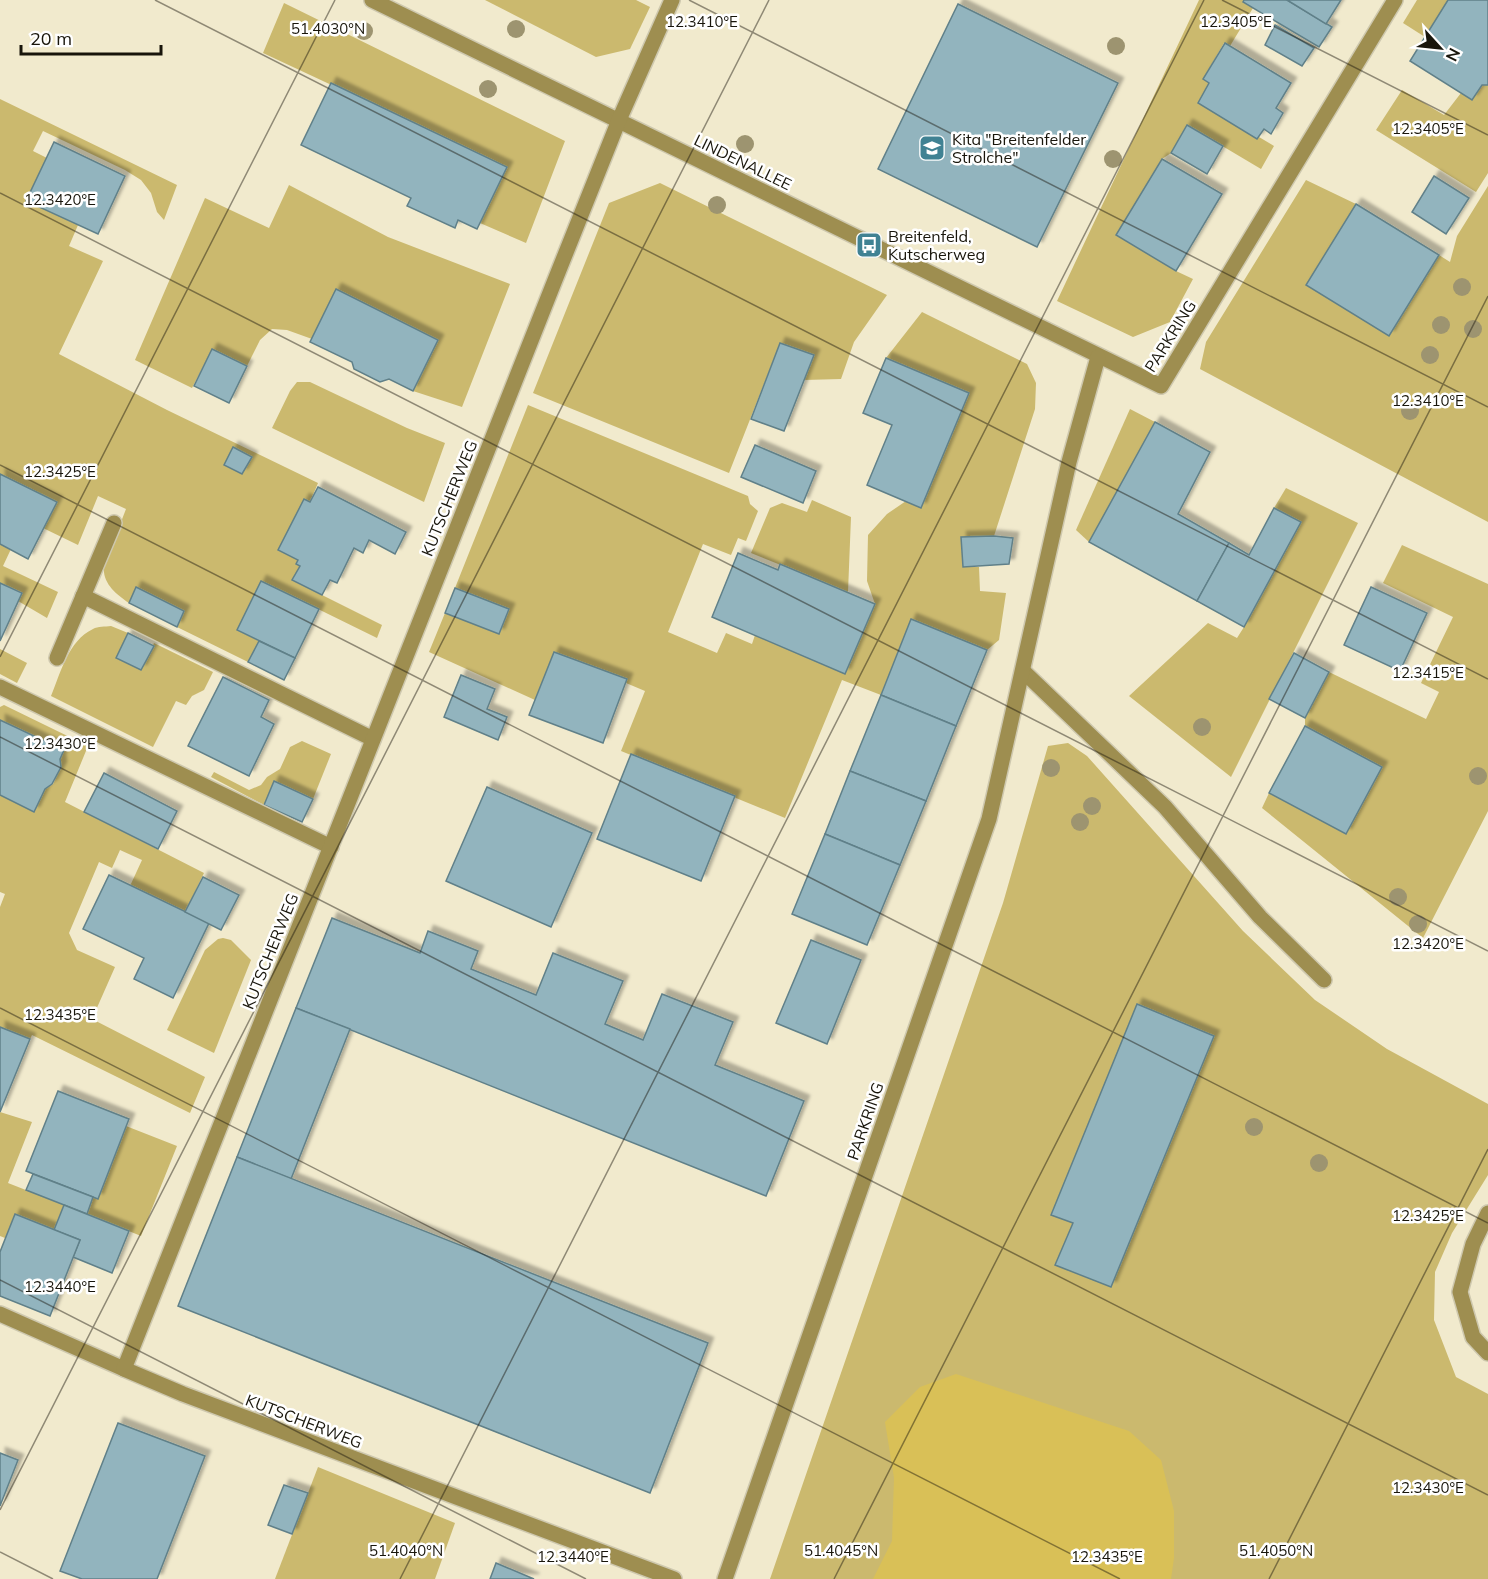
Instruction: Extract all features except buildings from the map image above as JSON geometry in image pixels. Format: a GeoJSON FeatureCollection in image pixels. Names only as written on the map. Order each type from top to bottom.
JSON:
{"type":"FeatureCollection","features":[{"type":"Feature","properties":{"kind":"street","name":"LINDENALLEE"},"geometry":{"type":"LineString","coordinates":[[372,0],[1098,357]]}},
{"type":"Feature","properties":{"kind":"street","name":"KUTSCHERWEG"},"geometry":{"type":"LineString","coordinates":[[672,0],[619,120],[124,1369],[183,1394],[674,1579]]}},
{"type":"Feature","properties":{"kind":"street","name":"PARKRING"},"geometry":{"type":"LineString","coordinates":[[724,1579],[989,819],[1070,462],[1098,357],[1161,386],[1395,0]]}},
{"type":"Feature","properties":{"kind":"street"},"geometry":{"type":"LineString","coordinates":[[57,658],[114,523]]}},
{"type":"Feature","properties":{"kind":"street"},"geometry":{"type":"LineString","coordinates":[[83,596],[373,739]]}},
{"type":"Feature","properties":{"kind":"street"},"geometry":{"type":"LineString","coordinates":[[1023,671],[1165,807],[1260,917],[1324,980]]}},
{"type":"Feature","properties":{"kind":"street"},"geometry":{"type":"LineString","coordinates":[[0,687],[331,847]]}},
{"type":"Feature","properties":{"kind":"street"},"geometry":{"type":"LineString","coordinates":[[1488,1213],[1473,1244],[1460,1292],[1473,1336],[1488,1353]]}},
{"type":"Feature","properties":{"kind":"street"},"geometry":{"type":"LineString","coordinates":[[0,1314],[124,1369]]}},
{"type":"Feature","properties":{"kind":"shaded area"},"geometry":{"type":"Polygon","coordinates":[[[485,0],[636,0],[650,7],[630,49],[596,57],[485,0]]]}},
{"type":"Feature","properties":{"kind":"shaded area"},"geometry":{"type":"Polygon","coordinates":[[[1199,0],[1244,0],[1253,8],[1230,46],[1224,43],[1203,79],[1209,83],[1198,103],[1257,139],[1259,137],[1274,146],[1261,169],[1187,125],[1171,153],[1162,159],[1117,235],[1193,279],[1170,322],[1133,337],[1057,301],[1199,0]]]}},
{"type":"Feature","properties":{"kind":"shaded area"},"geometry":{"type":"Polygon","coordinates":[[[1417,0],[1448,0],[1425,37],[1403,23],[1417,0]]]}},
{"type":"Feature","properties":{"kind":"shaded area"},"geometry":{"type":"Polygon","coordinates":[[[284,3],[565,141],[526,243],[480,223],[507,167],[263,53],[284,3]]]}},
{"type":"Feature","properties":{"kind":"shaded area"},"geometry":{"type":"Polygon","coordinates":[[[1482,85],[1488,85],[1488,173],[1476,192],[1376,130],[1402,90],[1444,115],[1461,93],[1472,100],[1482,85]]]}},
{"type":"Feature","properties":{"kind":"shaded area"},"geometry":{"type":"Polygon","coordinates":[[[0,99],[177,185],[164,220],[157,212],[151,193],[141,180],[43,131],[33,151],[47,158],[27,201],[78,225],[69,246],[103,261],[59,354],[167,410],[318,483],[310,502],[304,500],[278,550],[298,560],[300,566],[292,580],[382,625],[377,638],[261,581],[237,630],[259,641],[248,662],[177,627],[184,611],[136,587],[129,603],[111,588],[105,578],[104,566],[126,509],[98,496],[78,545],[43,528],[56,502],[0,474],[0,99]]]}},
{"type":"Feature","properties":{"kind":"shaded area"},"geometry":{"type":"Polygon","coordinates":[[[1306,180],[1356,204],[1306,285],[1389,336],[1439,255],[1450,262],[1457,236],[1488,186],[1488,522],[1200,369],[1206,342],[1306,180]]]}},
{"type":"Feature","properties":{"kind":"shaded area"},"geometry":{"type":"Polygon","coordinates":[[[660,183],[887,295],[854,342],[841,379],[804,380],[813,355],[780,343],[729,473],[533,393],[609,203],[660,183]]]}},
{"type":"Feature","properties":{"kind":"shaded area"},"geometry":{"type":"Polygon","coordinates":[[[289,185],[388,237],[510,284],[462,407],[413,391],[438,340],[336,290],[312,339],[287,330],[272,329],[260,340],[247,366],[212,349],[192,388],[135,360],[205,198],[269,228],[289,185]]]}},
{"type":"Feature","properties":{"kind":"shaded area"},"geometry":{"type":"Polygon","coordinates":[[[922,312],[1027,364],[1036,383],[1035,409],[994,536],[961,538],[963,567],[979,567],[980,591],[1006,593],[999,640],[987,650],[881,695],[842,680],[785,818],[621,751],[645,691],[626,683],[626,679],[554,652],[535,700],[429,652],[445,613],[499,634],[509,610],[455,588],[528,405],[748,496],[750,504],[758,511],[746,541],[738,538],[731,555],[703,544],[668,632],[717,653],[726,633],[752,644],[755,635],[845,673],[875,604],[867,581],[868,535],[887,514],[906,501],[921,507],[969,393],[886,358],[922,312]]]}},
{"type":"Feature","properties":{"kind":"shaded area"},"geometry":{"type":"Polygon","coordinates":[[[297,382],[310,382],[407,428],[445,443],[424,502],[272,428],[290,391],[297,382]]]}},
{"type":"Feature","properties":{"kind":"shaded area"},"geometry":{"type":"Polygon","coordinates":[[[1130,409],[1155,422],[1089,542],[1076,530],[1130,409]]]}},
{"type":"Feature","properties":{"kind":"shaded area"},"geometry":{"type":"Polygon","coordinates":[[[1286,488],[1358,523],[1231,777],[1129,696],[1208,623],[1237,638],[1244,627],[1274,508],[1286,488]]]}},
{"type":"Feature","properties":{"kind":"shaded area"},"geometry":{"type":"Polygon","coordinates":[[[812,500],[851,517],[848,592],[751,553],[770,508],[782,503],[807,512],[812,500]]]}},
{"type":"Feature","properties":{"kind":"shaded area"},"geometry":{"type":"Polygon","coordinates":[[[0,544],[11,549],[3,566],[58,592],[47,618],[18,601],[21,592],[0,583],[0,544]]]}},
{"type":"Feature","properties":{"kind":"shaded area"},"geometry":{"type":"Polygon","coordinates":[[[1402,545],[1488,584],[1488,811],[1423,938],[1262,808],[1269,793],[1346,834],[1381,768],[1305,726],[1305,718],[1329,672],[1426,719],[1439,692],[1421,683],[1453,617],[1383,583],[1402,545]]]}},
{"type":"Feature","properties":{"kind":"shaded area"},"geometry":{"type":"Polygon","coordinates":[[[111,626],[128,633],[116,658],[141,670],[154,643],[213,672],[204,690],[192,696],[186,705],[176,701],[153,747],[51,696],[66,658],[77,641],[95,628],[111,626]]]}},
{"type":"Feature","properties":{"kind":"shaded area"},"geometry":{"type":"Polygon","coordinates":[[[0,649],[27,663],[17,683],[0,674],[0,649]]]}},
{"type":"Feature","properties":{"kind":"shaded area"},"geometry":{"type":"Polygon","coordinates":[[[4,705],[88,746],[65,802],[204,873],[185,912],[130,886],[142,860],[120,850],[112,868],[99,862],[69,933],[77,950],[115,967],[92,1019],[205,1077],[190,1113],[32,1035],[30,1039],[0,1027],[0,907],[5,894],[0,892],[0,795],[34,811],[45,789],[53,784],[61,767],[60,759],[64,750],[0,720],[0,707],[4,705]]]}},
{"type":"Feature","properties":{"kind":"shaded area"},"geometry":{"type":"Polygon","coordinates":[[[302,741],[331,754],[313,799],[274,781],[264,805],[211,777],[214,772],[249,790],[261,785],[267,777],[280,769],[290,747],[302,741]]]}},
{"type":"Feature","properties":{"kind":"shaded area"},"geometry":{"type":"Polygon","coordinates":[[[1068,743],[1087,756],[1243,931],[1315,1000],[1387,1049],[1488,1104],[1488,1175],[1452,1233],[1435,1272],[1434,1320],[1456,1377],[1488,1394],[1488,1579],[770,1579],[1003,903],[1048,746],[1068,743]]]}},
{"type":"Feature","properties":{"kind":"shaded area"},"geometry":{"type":"Polygon","coordinates":[[[218,939],[231,940],[251,960],[214,1053],[167,1030],[205,950],[218,939]]]}},
{"type":"Feature","properties":{"kind":"shaded area"},"geometry":{"type":"Polygon","coordinates":[[[0,1112],[32,1122],[8,1183],[64,1205],[54,1230],[5,1238],[0,1236],[0,1112]]]}},
{"type":"Feature","properties":{"kind":"shaded area"},"geometry":{"type":"Polygon","coordinates":[[[126,1126],[177,1146],[141,1236],[87,1214],[93,1197],[98,1199],[126,1126]]]}},
{"type":"Feature","properties":{"kind":"shaded area"},"geometry":{"type":"Polygon","coordinates":[[[956,1374],[1129,1431],[1161,1460],[1174,1511],[1174,1558],[1171,1579],[873,1579],[892,1541],[894,1478],[885,1422],[920,1387],[956,1374]]]}},
{"type":"Feature","properties":{"kind":"shaded area"},"geometry":{"type":"Polygon","coordinates":[[[318,1467],[455,1523],[435,1579],[275,1579],[318,1467]]]}},
{"type":"Feature","properties":{"kind":"place","name":"Kita \"Breitenfelder Strolche\""},"geometry":{"type":"Point","coordinates":[932,148]}},
{"type":"Feature","properties":{"kind":"place","name":"Breitenfeld, Kutscherweg"},"geometry":{"type":"Point","coordinates":[869,245]}}]}
